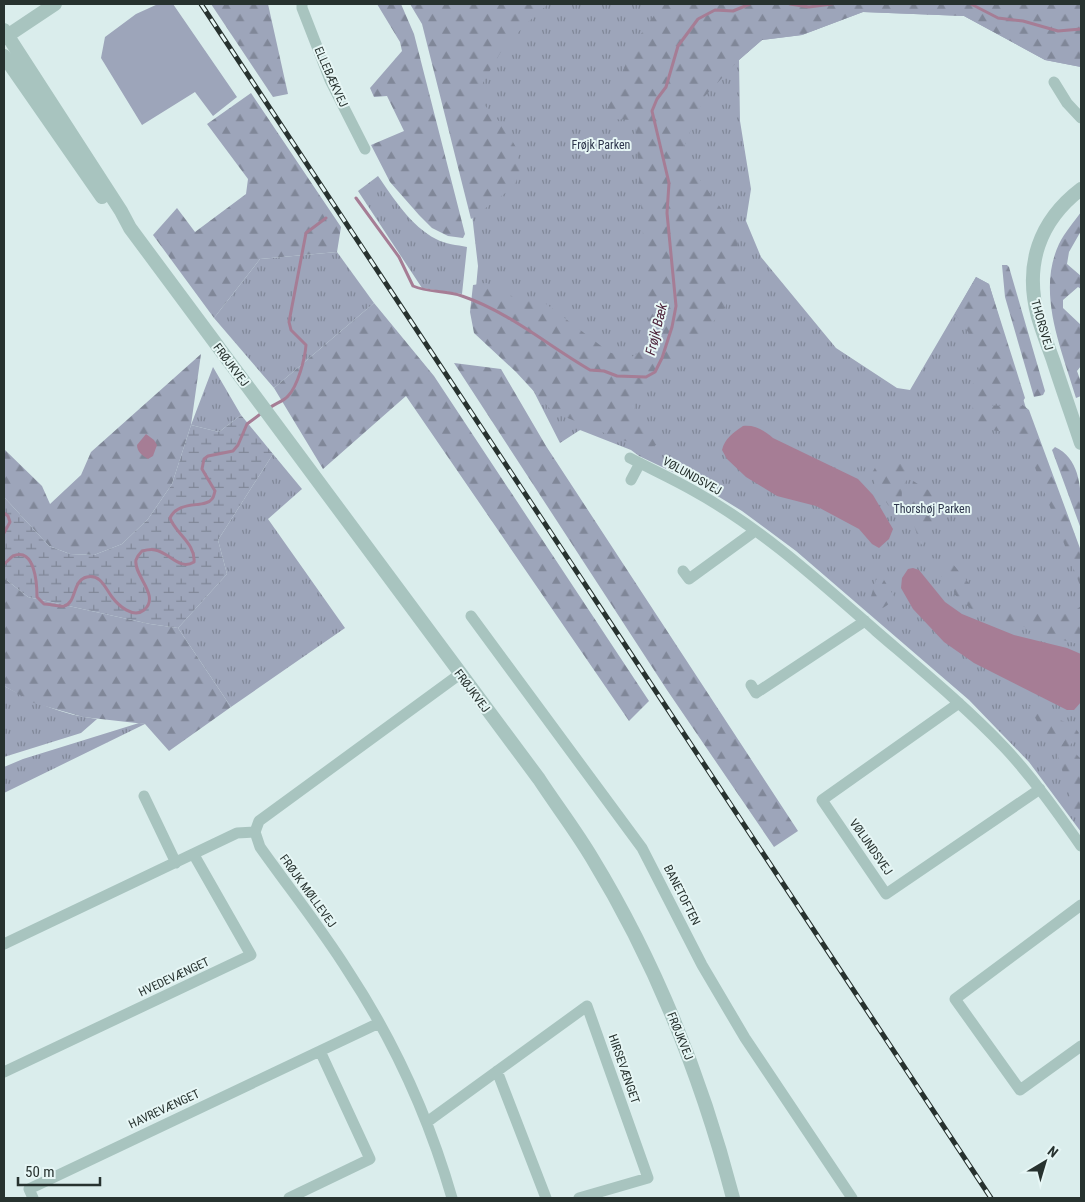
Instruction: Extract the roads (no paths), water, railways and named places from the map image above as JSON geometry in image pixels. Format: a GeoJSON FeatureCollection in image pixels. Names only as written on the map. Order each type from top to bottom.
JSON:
{"type":"FeatureCollection","features":[{"type":"Feature","properties":{"kind":"street"},"geometry":{"type":"LineString","coordinates":[[5,34],[55,4]]}},
{"type":"Feature","properties":{"kind":"street","name":"ELLEBÆKVEJ"},"geometry":{"type":"LineString","coordinates":[[302,4],[330,80],[365,149]]}},
{"type":"Feature","properties":{"kind":"street","name":"FRØJKVEJ"},"geometry":{"type":"LineString","coordinates":[[5,34],[121,211],[130,228],[538,779],[592,858],[642,949],[682,1037],[718,1141],[733,1198]]}},
{"type":"Feature","properties":{"kind":"street","name":"FRØJKVEJ"},"geometry":{"type":"LineString","coordinates":[[4,56],[100,195],[116,215],[130,228]]}},
{"type":"Feature","properties":{"kind":"street"},"geometry":{"type":"LineString","coordinates":[[1054,82],[1067,103],[1081,118]]}},
{"type":"Feature","properties":{"kind":"street","name":"THORSVEJ"},"geometry":{"type":"LineString","coordinates":[[1081,189],[1060,206],[1048,222],[1036,250],[1032,285],[1038,316],[1081,443]]}},
{"type":"Feature","properties":{"kind":"street","name":"VØLUNDSVEJ"},"geometry":{"type":"LineString","coordinates":[[631,480],[635,461],[694,491],[755,531],[796,562],[959,703],[1005,748],[1040,788],[1081,846]]}},
{"type":"Feature","properties":{"kind":"street"},"geometry":{"type":"LineString","coordinates":[[683,571],[689,579],[755,531]]}},
{"type":"Feature","properties":{"kind":"street","name":"BANETOFTEN"},"geometry":{"type":"LineString","coordinates":[[471,616],[642,848],[702,965],[745,1038],[852,1198]]}},
{"type":"Feature","properties":{"kind":"street"},"geometry":{"type":"LineString","coordinates":[[751,685],[756,693],[865,621]]}},
{"type":"Feature","properties":{"kind":"street"},"geometry":{"type":"LineString","coordinates":[[4,944],[237,833],[256,832],[259,821],[460,674]]}},
{"type":"Feature","properties":{"kind":"street","name":"VØLUNDSVEJ"},"geometry":{"type":"LineString","coordinates":[[959,703],[822,800],[886,894],[1040,788]]}},
{"type":"Feature","properties":{"kind":"street"},"geometry":{"type":"LineString","coordinates":[[144,796],[176,863]]}},
{"type":"Feature","properties":{"kind":"street","name":"FRØJK MØLLEVEJ"},"geometry":{"type":"LineString","coordinates":[[256,832],[260,847],[348,971],[402,1066],[427,1122],[452,1198]]}},
{"type":"Feature","properties":{"kind":"street","name":"HVEDEVÆNGET"},"geometry":{"type":"LineString","coordinates":[[4,1072],[251,955],[194,854]]}},
{"type":"Feature","properties":{"kind":"street"},"geometry":{"type":"LineString","coordinates":[[1081,905],[955,999],[1020,1090],[1081,1046]]}},
{"type":"Feature","properties":{"kind":"street","name":"HIRSEVÆNGET"},"geometry":{"type":"LineString","coordinates":[[427,1122],[587,1006],[648,1178],[579,1198]]}},
{"type":"Feature","properties":{"kind":"street","name":"HAVREVÆNGET"},"geometry":{"type":"LineString","coordinates":[[33,1198],[29,1189],[378,1023]]}},
{"type":"Feature","properties":{"kind":"street"},"geometry":{"type":"LineString","coordinates":[[289,1198],[370,1159],[320,1051]]}},
{"type":"Feature","properties":{"kind":"street"},"geometry":{"type":"LineString","coordinates":[[497,1072],[546,1198]]}},
{"type":"Feature","properties":{"kind":"waterway","name":"Frøjk Bæk"},"geometry":{"type":"LineString","coordinates":[[356,198],[399,257],[413,286],[425,290],[456,294],[496,311],[590,370],[604,371],[617,376],[646,377],[655,372],[662,358],[672,327],[676,306],[667,213],[669,183],[652,111],[657,99],[666,87],[678,46],[698,19],[715,10],[733,11],[750,4]]}},
{"type":"Feature","properties":{"kind":"waterway","name":"Frøjk Bæk"},"geometry":{"type":"LineString","coordinates":[[790,4],[809,7],[832,4]]}},
{"type":"Feature","properties":{"kind":"waterway","name":"Frøjk Bæk"},"geometry":{"type":"LineString","coordinates":[[971,4],[998,18],[1023,21],[1058,31],[1081,29]]}},
{"type":"Feature","properties":{"kind":"waterway","name":"Frøjk Bæk"},"geometry":{"type":"LineString","coordinates":[[268,409],[288,396],[295,386],[300,372],[306,345],[291,330],[289,322],[306,233],[326,218]]}},
{"type":"Feature","properties":{"kind":"waterway","name":"Frøjk Bæk"},"geometry":{"type":"LineString","coordinates":[[4,564],[13,556],[20,555],[26,557],[33,568],[37,597],[44,604],[62,606],[68,604],[79,582],[87,577],[92,577],[99,580],[126,610],[135,613],[144,610],[150,598],[136,566],[138,556],[142,551],[154,550],[160,551],[179,563],[189,564],[194,562],[194,556],[189,544],[170,518],[179,508],[204,504],[212,499],[215,491],[202,469],[204,459],[208,456],[233,451],[238,445],[247,424],[263,412]]}},
{"type":"Feature","properties":{"kind":"waterway","name":"Frøjk Bæk"},"geometry":{"type":"LineString","coordinates":[[4,513],[8,516],[10,522],[4,533]]}},
{"type":"Feature","properties":{"kind":"railway"},"geometry":{"type":"LineString","coordinates":[[201,4],[991,1198]]}},
{"type":"Feature","properties":{"kind":"park label","name":"Frøjk Parken"},"geometry":{"type":"Point","coordinates":[601,145]}},
{"type":"Feature","properties":{"kind":"park label","name":"Thorshøj Parken"},"geometry":{"type":"Point","coordinates":[932,509]}}]}
